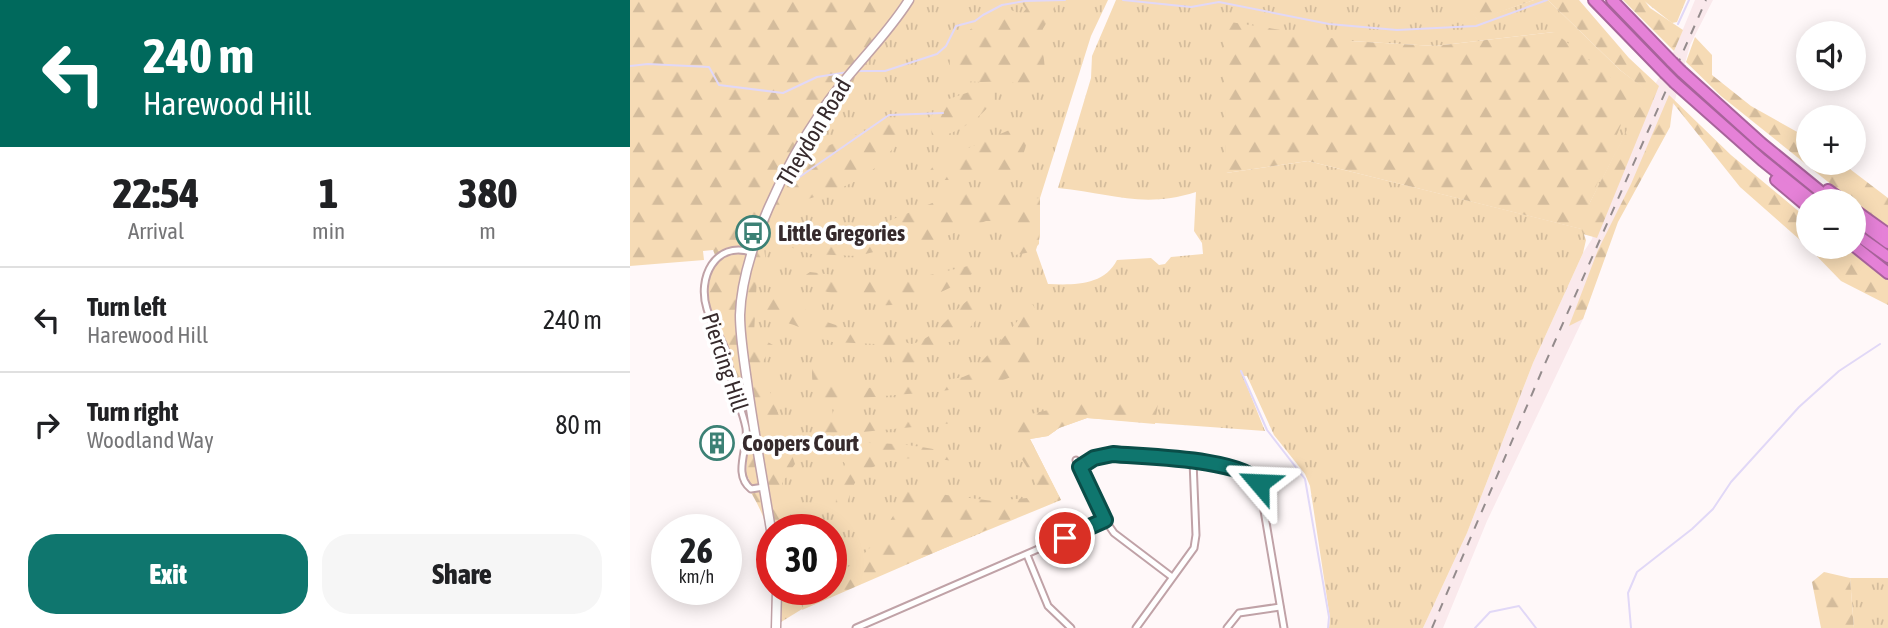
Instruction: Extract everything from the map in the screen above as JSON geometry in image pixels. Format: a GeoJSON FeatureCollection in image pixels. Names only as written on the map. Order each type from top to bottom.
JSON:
{"type":"FeatureCollection","features":[{"type":"Feature","properties":{"kind":"highway"},"geometry":{"type":"LineString","coordinates":[[1594,0],[1675,83],[1799,189]]}},
{"type":"Feature","properties":{"kind":"highway"},"geometry":{"type":"LineString","coordinates":[[1612,0],[1681,71],[1733,119],[1818,189]]}},
{"type":"Feature","properties":{"kind":"highway"},"geometry":{"type":"LineString","coordinates":[[1733,119],[1756,132],[1828,189]]}},
{"type":"Feature","properties":{"kind":"highway"},"geometry":{"type":"LineString","coordinates":[[1762,160],[1775,179],[1796,197]]}},
{"type":"Feature","properties":{"kind":"highway"},"geometry":{"type":"LineString","coordinates":[[1866,218],[1888,234]]}},
{"type":"Feature","properties":{"kind":"highway"},"geometry":{"type":"LineString","coordinates":[[1866,227],[1888,243]]}},
{"type":"Feature","properties":{"kind":"highway"},"geometry":{"type":"LineString","coordinates":[[1866,241],[1888,257]]}},
{"type":"Feature","properties":{"kind":"highway"},"geometry":{"type":"LineString","coordinates":[[1866,255],[1888,273]]}},
{"type":"Feature","properties":{"kind":"street","name":"Theydon Road"},"geometry":{"type":"LineString","coordinates":[[745,278],[760,227],[801,145],[845,77],[890,27],[909,0]]}},
{"type":"Feature","properties":{"kind":"street","name":"Piercing Hill"},"geometry":{"type":"LineString","coordinates":[[751,253],[740,249],[733,250],[709,265],[705,290],[706,308],[726,351],[746,429],[742,475],[745,484],[751,489],[764,487]]}},
{"type":"Feature","properties":{"kind":"street","name":"Piercing Hill"},"geometry":{"type":"LineString","coordinates":[[745,278],[740,315],[743,350],[768,514]]}},
{"type":"Feature","properties":{"kind":"street"},"geometry":{"type":"LineString","coordinates":[[1080,467],[1094,458],[1113,454],[1208,462],[1251,475],[1257,480],[1284,628]]}},
{"type":"Feature","properties":{"kind":"street"},"geometry":{"type":"LineString","coordinates":[[1076,460],[1114,533],[1172,577]]}},
{"type":"Feature","properties":{"kind":"street"},"geometry":{"type":"LineString","coordinates":[[1136,628],[1194,548],[1196,535],[1193,461]]}},
{"type":"Feature","properties":{"kind":"street"},"geometry":{"type":"LineString","coordinates":[[856,628],[1105,520]]}},
{"type":"Feature","properties":{"kind":"street"},"geometry":{"type":"LineString","coordinates":[[1027,555],[1048,606],[1071,628]]}},
{"type":"Feature","properties":{"kind":"street"},"geometry":{"type":"LineString","coordinates":[[776,628],[777,605]]}},
{"type":"Feature","properties":{"kind":"street"},"geometry":{"type":"LineString","coordinates":[[1227,628],[1239,613],[1280,607]]}},
{"type":"Feature","properties":{"kind":"shaded area"},"geometry":{"type":"Polygon","coordinates":[[[1695,0],[1713,0],[1690,45],[1668,126],[1606,241],[1583,319],[1487,521],[1443,628],[1423,628],[1467,533],[1533,363],[1583,253],[1592,239],[1645,102],[1674,51],[1695,0]]]}},
{"type":"Feature","properties":{"kind":"green space"},"geometry":{"type":"Polygon","coordinates":[[[630,0],[912,0],[893,32],[831,100],[824,111],[827,118],[816,144],[820,148],[825,147],[879,125],[895,123],[904,130],[886,157],[865,175],[842,187],[787,207],[764,224],[755,223],[744,246],[736,246],[715,255],[713,250],[703,251],[704,260],[630,266],[630,0]]]}},
{"type":"Feature","properties":{"kind":"green space"},"geometry":{"type":"Polygon","coordinates":[[[912,0],[1108,0],[1091,36],[1040,198],[1040,237],[1036,250],[1048,284],[1077,284],[1096,279],[1111,269],[1117,260],[1151,258],[1159,265],[1165,264],[1171,257],[1203,254],[1202,243],[1194,231],[1196,192],[1177,197],[1143,200],[1058,188],[1091,78],[1092,56],[1116,0],[1464,0],[1477,19],[1534,0],[1548,0],[1620,70],[1648,91],[1582,218],[1554,32],[1435,46],[1350,41],[1226,173],[1308,161],[1582,229],[1586,240],[1583,253],[1533,363],[1467,533],[1423,628],[1329,628],[1330,618],[1310,486],[1305,474],[1274,435],[1247,376],[1243,376],[1265,431],[1087,418],[1059,428],[1048,436],[1030,439],[1061,500],[847,589],[847,514],[777,514],[748,319],[756,249],[763,228],[710,202],[912,0]]]}},
{"type":"Feature","properties":{"kind":"green space"},"geometry":{"type":"Polygon","coordinates":[[[1020,0],[1057,0],[1038,37],[1044,63],[1041,90],[1037,92],[1009,82],[957,79],[954,73],[950,72],[950,62],[960,39],[974,27],[1003,11],[1011,10],[1021,15],[1026,9],[1020,0]]]}},
{"type":"Feature","properties":{"kind":"green space"},"geometry":{"type":"Polygon","coordinates":[[[1463,0],[1534,0],[1477,20],[1463,0]]]}},
{"type":"Feature","properties":{"kind":"green space"},"geometry":{"type":"Polygon","coordinates":[[[1548,0],[1579,0],[1629,58],[1659,86],[1597,238],[1583,234],[1581,229],[1308,161],[1226,173],[1224,21],[1350,41],[1435,46],[1554,32],[1633,95],[1588,206],[1647,91],[1620,70],[1548,0]]]}},
{"type":"Feature","properties":{"kind":"green space"},"geometry":{"type":"Polygon","coordinates":[[[1623,0],[1644,0],[1650,8],[1683,30],[1674,51],[1623,0]]]}},
{"type":"Feature","properties":{"kind":"green space"},"geometry":{"type":"Polygon","coordinates":[[[1643,0],[1686,0],[1677,22],[1672,23],[1643,0]]]}},
{"type":"Feature","properties":{"kind":"green space"},"geometry":{"type":"Polygon","coordinates":[[[1695,37],[1712,55],[1712,75],[1751,106],[1796,131],[1796,156],[1721,96],[1686,62],[1695,37]]]}},
{"type":"Feature","properties":{"kind":"green space"},"geometry":{"type":"Polygon","coordinates":[[[975,90],[993,93],[991,104],[985,111],[958,130],[932,136],[930,120],[937,103],[975,90]]]}},
{"type":"Feature","properties":{"kind":"green space"},"geometry":{"type":"Polygon","coordinates":[[[1669,95],[1731,155],[1796,209],[1796,236],[1740,187],[1673,103],[1670,127],[1618,222],[1583,319],[1569,326],[1598,250],[1631,184],[1669,95]]]}},
{"type":"Feature","properties":{"kind":"green space"},"geometry":{"type":"Polygon","coordinates":[[[1025,125],[1027,130],[1027,142],[1014,170],[957,180],[931,180],[929,172],[936,162],[1025,125]]]}},
{"type":"Feature","properties":{"kind":"green space"},"geometry":{"type":"Polygon","coordinates":[[[1819,175],[1858,175],[1888,198],[1888,230],[1866,212],[1866,189],[1837,189],[1819,175]]]}},
{"type":"Feature","properties":{"kind":"green space"},"geometry":{"type":"Polygon","coordinates":[[[1000,187],[1013,189],[1018,200],[1040,198],[1039,244],[1031,252],[1015,255],[1012,227],[999,221],[986,221],[928,243],[903,245],[857,256],[811,254],[790,247],[787,238],[788,234],[796,231],[842,232],[865,225],[874,227],[942,199],[1000,187]]]}},
{"type":"Feature","properties":{"kind":"green space"},"geometry":{"type":"Polygon","coordinates":[[[764,248],[766,263],[757,276],[754,334],[773,345],[760,366],[795,464],[782,483],[788,514],[762,514],[744,482],[749,479],[746,475],[748,429],[727,351],[709,308],[708,290],[712,266],[728,252],[764,248]]]}},
{"type":"Feature","properties":{"kind":"green space"},"geometry":{"type":"Polygon","coordinates":[[[1820,259],[1860,259],[1888,280],[1888,305],[1841,281],[1820,259]]]}},
{"type":"Feature","properties":{"kind":"green space"},"geometry":{"type":"Polygon","coordinates":[[[971,266],[973,273],[955,285],[917,300],[892,305],[872,304],[824,291],[801,278],[810,272],[896,283],[971,266]]]}},
{"type":"Feature","properties":{"kind":"green space"},"geometry":{"type":"Polygon","coordinates":[[[980,293],[981,311],[961,338],[932,348],[919,361],[904,367],[895,364],[884,347],[876,344],[832,342],[771,318],[765,311],[767,301],[783,299],[834,325],[887,334],[912,344],[940,328],[962,305],[980,293]]]}},
{"type":"Feature","properties":{"kind":"green space"},"geometry":{"type":"Polygon","coordinates":[[[1032,304],[1038,312],[1036,347],[1029,365],[1020,373],[984,385],[857,399],[832,408],[833,415],[861,421],[933,417],[964,419],[964,422],[842,434],[837,437],[837,441],[842,444],[907,445],[971,459],[960,461],[918,458],[894,460],[872,467],[856,481],[843,512],[835,514],[837,484],[845,464],[832,449],[824,430],[814,394],[813,365],[837,372],[843,384],[853,387],[901,386],[963,377],[970,374],[1032,304]]]}},
{"type":"Feature","properties":{"kind":"green space"},"geometry":{"type":"Polygon","coordinates":[[[1087,401],[1158,403],[1155,424],[1087,418],[1059,428],[1048,436],[1030,439],[1061,500],[1049,503],[1004,430],[1005,420],[1087,401]]]}},
{"type":"Feature","properties":{"kind":"green space"},"geometry":{"type":"Polygon","coordinates":[[[908,490],[993,501],[1027,498],[1035,509],[847,590],[847,568],[867,551],[908,490]]]}},
{"type":"Feature","properties":{"kind":"green space"},"geometry":{"type":"Polygon","coordinates":[[[1824,572],[1850,578],[1854,628],[1821,628],[1812,582],[1824,572]]]}},
{"type":"Feature","properties":{"kind":"green space"},"geometry":{"type":"Polygon","coordinates":[[[1850,578],[1888,578],[1888,628],[1854,628],[1850,578]]]}},
{"type":"Feature","properties":{"kind":"green space"},"geometry":{"type":"Polygon","coordinates":[[[782,605],[809,605],[781,622],[782,605]]]}},
{"type":"Feature","properties":{"kind":"waterway"},"geometry":{"type":"LineString","coordinates":[[857,71],[885,71],[937,54],[946,46],[956,26],[975,21],[1002,5],[1025,1],[1065,0]]}},
{"type":"Feature","properties":{"kind":"waterway"},"geometry":{"type":"LineString","coordinates":[[1123,0],[1191,7],[1219,2],[1329,24],[1397,30],[1476,26],[1547,0]]}},
{"type":"Feature","properties":{"kind":"waterway"},"geometry":{"type":"LineString","coordinates":[[1678,24],[1689,0]]}},
{"type":"Feature","properties":{"kind":"waterway"},"geometry":{"type":"LineString","coordinates":[[630,66],[648,64],[709,67],[719,85],[783,93],[817,77],[848,72]]}},
{"type":"Feature","properties":{"kind":"waterway"},"geometry":{"type":"LineString","coordinates":[[798,178],[889,115],[943,113]]}},
{"type":"Feature","properties":{"kind":"waterway"},"geometry":{"type":"LineString","coordinates":[[1631,628],[1628,593],[1637,572],[1713,509],[1731,482],[1799,407],[1839,371],[1880,344]]}},
{"type":"Feature","properties":{"kind":"waterway"},"geometry":{"type":"LineString","coordinates":[[1241,371],[1267,430],[1305,479],[1329,617],[1328,628]]}},
{"type":"Feature","properties":{"kind":"waterway"},"geometry":{"type":"LineString","coordinates":[[1475,628],[1490,612],[1519,606],[1536,628]]}},
{"type":"Feature","properties":{"kind":"railway"},"geometry":{"type":"LineString","coordinates":[[1432,628],[1544,366],[1706,0]]}},
{"type":"Feature","properties":{"kind":"place","name":"Little Gregories"},"geometry":{"type":"Point","coordinates":[753,233]}},
{"type":"Feature","properties":{"kind":"place","name":"Coopers Court"},"geometry":{"type":"Point","coordinates":[717,443]}},
{"type":"Feature","properties":{"kind":"route"},"geometry":{"type":"LineString","coordinates":[[1065,538],[1105,520],[1080,467],[1094,458],[1113,454],[1208,462],[1251,475],[1259,483]]}}]}
